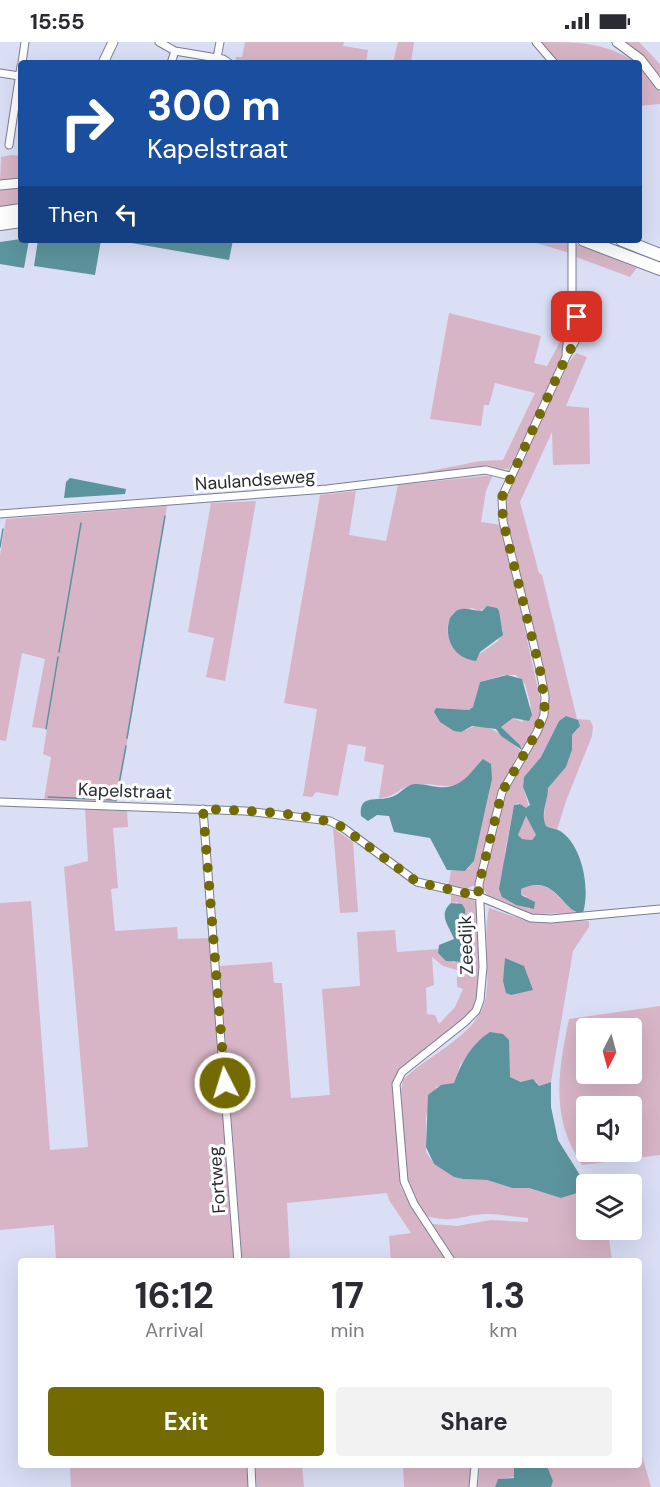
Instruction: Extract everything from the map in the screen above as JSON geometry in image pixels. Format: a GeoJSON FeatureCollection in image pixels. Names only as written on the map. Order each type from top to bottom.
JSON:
{"type":"FeatureCollection","features":[{"type":"Feature","properties":{"kind":"highway"},"geometry":{"type":"LineString","coordinates":[[0,213],[18,210]]}},
{"type":"Feature","properties":{"kind":"highway"},"geometry":{"type":"LineString","coordinates":[[0,224],[18,221]]}},
{"type":"Feature","properties":{"kind":"highway"},"geometry":{"type":"LineString","coordinates":[[581,243],[660,270]]}},
{"type":"Feature","properties":{"kind":"highway"},"geometry":{"type":"LineString","coordinates":[[630,243],[660,255]]}},
{"type":"Feature","properties":{"kind":"main road"},"geometry":{"type":"LineString","coordinates":[[104,60],[113,42]]}},
{"type":"Feature","properties":{"kind":"main road"},"geometry":{"type":"LineString","coordinates":[[617,42],[641,60]]}},
{"type":"Feature","properties":{"kind":"main road"},"geometry":{"type":"LineString","coordinates":[[642,62],[660,86]]}},
{"type":"Feature","properties":{"kind":"main road"},"geometry":{"type":"LineString","coordinates":[[0,185],[18,183]]}},
{"type":"Feature","properties":{"kind":"street"},"geometry":{"type":"LineString","coordinates":[[22,60],[25,42]]}},
{"type":"Feature","properties":{"kind":"street"},"geometry":{"type":"LineString","coordinates":[[159,42],[175,51],[223,60]]}},
{"type":"Feature","properties":{"kind":"street"},"geometry":{"type":"LineString","coordinates":[[217,58],[220,42]]}},
{"type":"Feature","properties":{"kind":"street"},"geometry":{"type":"LineString","coordinates":[[536,42],[551,60]]}},
{"type":"Feature","properties":{"kind":"street"},"geometry":{"type":"LineString","coordinates":[[172,60],[175,51]]}},
{"type":"Feature","properties":{"kind":"street"},"geometry":{"type":"LineString","coordinates":[[546,54],[546,60]]}},
{"type":"Feature","properties":{"kind":"street"},"geometry":{"type":"LineString","coordinates":[[0,73],[18,76]]}},
{"type":"Feature","properties":{"kind":"street"},"geometry":{"type":"LineString","coordinates":[[9,145],[18,107]]}},
{"type":"Feature","properties":{"kind":"street","name":"Zeedijk"},"geometry":{"type":"LineString","coordinates":[[566,357],[578,243]]}},
{"type":"Feature","properties":{"kind":"street","name":"Zeedijk"},"geometry":{"type":"LineString","coordinates":[[449,1258],[414,1204],[404,1181],[396,1090],[402,1072],[465,1022],[476,1011],[480,1000],[483,967],[479,884],[502,792],[537,732],[545,705],[540,670],[502,515],[502,497],[566,357],[581,331],[572,299]]}},
{"type":"Feature","properties":{"kind":"street","name":"Naulandseweg"},"geometry":{"type":"LineString","coordinates":[[0,514],[327,489],[479,471],[510,476]]}},
{"type":"Feature","properties":{"kind":"street","name":"Kapelstraat"},"geometry":{"type":"LineString","coordinates":[[0,801],[261,812],[330,821],[342,827],[417,882],[478,896],[516,913],[541,920],[660,909]]}},
{"type":"Feature","properties":{"kind":"street","name":"Fortweg"},"geometry":{"type":"LineString","coordinates":[[203,809],[238,1258]]}},
{"type":"Feature","properties":{"kind":"street"},"geometry":{"type":"LineString","coordinates":[[251,1468],[252,1487]]}},
{"type":"Feature","properties":{"kind":"street"},"geometry":{"type":"LineString","coordinates":[[473,1487],[475,1468]]}},
{"type":"Feature","properties":{"kind":"shaded area"},"geometry":{"type":"Polygon","coordinates":[[[245,42],[344,42],[343,46],[368,50],[366,60],[236,60],[236,57],[242,57],[245,42]]]}},
{"type":"Feature","properties":{"kind":"shaded area"},"geometry":{"type":"Polygon","coordinates":[[[398,42],[414,42],[411,60],[394,60],[398,42]]]}},
{"type":"Feature","properties":{"kind":"shaded area"},"geometry":{"type":"Polygon","coordinates":[[[538,42],[567,42],[602,47],[632,60],[554,60],[538,42]]]}},
{"type":"Feature","properties":{"kind":"shaded area"},"geometry":{"type":"Polygon","coordinates":[[[625,42],[639,42],[660,64],[660,78],[644,58],[625,42]]]}},
{"type":"Feature","properties":{"kind":"shaded area"},"geometry":{"type":"Polygon","coordinates":[[[642,68],[660,92],[660,104],[642,106],[642,68]]]}},
{"type":"Feature","properties":{"kind":"shaded area"},"geometry":{"type":"Polygon","coordinates":[[[18,156],[18,180],[0,182],[1,157],[18,156]]]}},
{"type":"Feature","properties":{"kind":"shaded area"},"geometry":{"type":"Polygon","coordinates":[[[18,186],[18,204],[0,207],[0,189],[18,186]]]}},
{"type":"Feature","properties":{"kind":"shaded area"},"geometry":{"type":"Polygon","coordinates":[[[18,239],[18,243],[28,243],[24,268],[0,264],[0,242],[18,239]]]}},
{"type":"Feature","properties":{"kind":"shaded area"},"geometry":{"type":"Polygon","coordinates":[[[38,243],[100,243],[95,275],[34,266],[38,243]]]}},
{"type":"Feature","properties":{"kind":"shaded area"},"geometry":{"type":"Polygon","coordinates":[[[131,243],[232,243],[229,260],[131,243]]]}},
{"type":"Feature","properties":{"kind":"shaded area"},"geometry":{"type":"Polygon","coordinates":[[[536,243],[568,243],[570,253],[536,243]]]}},
{"type":"Feature","properties":{"kind":"shaded area"},"geometry":{"type":"Polygon","coordinates":[[[575,243],[637,268],[630,277],[576,257],[575,243]]]}},
{"type":"Feature","properties":{"kind":"shaded area"},"geometry":{"type":"Polygon","coordinates":[[[449,313],[541,336],[534,363],[547,366],[566,331],[562,361],[509,469],[483,468],[420,473],[480,461],[503,460],[535,393],[495,383],[489,405],[484,405],[481,426],[430,419],[449,313]]]}},
{"type":"Feature","properties":{"kind":"shaded area"},"geometry":{"type":"Polygon","coordinates":[[[576,353],[587,357],[566,406],[589,408],[590,464],[553,465],[552,432],[520,502],[539,573],[542,575],[577,719],[590,720],[593,726],[592,736],[557,830],[546,826],[543,822],[548,788],[566,767],[572,750],[572,735],[578,729],[578,720],[566,716],[559,721],[541,757],[524,777],[523,787],[529,807],[525,808],[518,803],[514,805],[505,851],[502,897],[530,909],[526,896],[521,895],[521,889],[540,885],[554,892],[578,913],[531,914],[488,897],[482,886],[503,799],[544,727],[549,709],[505,510],[505,496],[567,365],[576,353]]]}},
{"type":"Feature","properties":{"kind":"shaded area"},"geometry":{"type":"Polygon","coordinates":[[[493,475],[486,491],[481,522],[502,525],[542,708],[541,715],[522,750],[520,745],[501,727],[513,718],[522,722],[531,706],[525,684],[516,675],[504,675],[480,682],[473,707],[469,710],[436,708],[435,714],[440,722],[466,730],[473,727],[488,727],[520,750],[496,798],[475,885],[466,889],[448,887],[451,871],[468,869],[474,861],[490,789],[480,762],[471,774],[456,785],[413,785],[390,796],[379,798],[384,765],[364,761],[366,747],[348,744],[338,796],[316,792],[312,797],[303,796],[317,709],[284,703],[320,495],[356,491],[349,535],[386,541],[398,485],[493,475]],[[472,608],[453,613],[449,620],[450,641],[458,653],[471,660],[498,641],[503,631],[497,608],[485,608],[479,611],[472,608]]]}},
{"type":"Feature","properties":{"kind":"shaded area"},"geometry":{"type":"Polygon","coordinates":[[[70,478],[126,489],[125,494],[64,498],[66,482],[70,478]]]}},
{"type":"Feature","properties":{"kind":"shaded area"},"geometry":{"type":"Polygon","coordinates":[[[256,501],[225,681],[206,677],[214,638],[188,632],[211,503],[256,501]]]}},
{"type":"Feature","properties":{"kind":"shaded area"},"geometry":{"type":"Polygon","coordinates":[[[167,506],[117,802],[44,800],[51,757],[43,754],[47,729],[32,727],[45,659],[22,653],[6,741],[0,740],[0,555],[6,519],[167,506]]]}},
{"type":"Feature","properties":{"kind":"shaded area"},"geometry":{"type":"Polygon","coordinates":[[[487,606],[497,608],[499,611],[503,635],[480,652],[476,661],[468,659],[456,652],[449,640],[450,618],[461,609],[482,611],[487,606]]]}},
{"type":"Feature","properties":{"kind":"shaded area"},"geometry":{"type":"Polygon","coordinates":[[[507,675],[522,679],[532,715],[529,721],[513,718],[501,727],[520,745],[522,750],[501,736],[496,729],[472,726],[461,732],[454,731],[440,722],[434,712],[436,708],[469,710],[473,707],[480,682],[507,675]]]}},
{"type":"Feature","properties":{"kind":"shaded area"},"geometry":{"type":"Polygon","coordinates":[[[566,716],[578,720],[580,726],[572,735],[572,750],[566,767],[548,788],[544,821],[546,826],[561,832],[576,849],[585,881],[583,913],[570,908],[558,895],[543,886],[533,885],[521,889],[521,895],[535,902],[534,909],[516,905],[502,897],[499,889],[514,805],[520,804],[526,808],[530,805],[523,787],[524,777],[541,757],[559,721],[566,716]],[[526,816],[518,835],[522,839],[532,840],[536,835],[526,816]]]}},
{"type":"Feature","properties":{"kind":"shaded area"},"geometry":{"type":"Polygon","coordinates":[[[483,759],[491,764],[492,779],[474,861],[465,871],[447,870],[430,838],[394,832],[389,816],[377,815],[368,821],[361,816],[361,809],[366,801],[394,796],[411,785],[442,787],[457,784],[483,759]]]}},
{"type":"Feature","properties":{"kind":"shaded area"},"geometry":{"type":"Polygon","coordinates":[[[85,809],[127,811],[128,827],[113,828],[118,888],[111,889],[115,931],[177,927],[178,939],[211,938],[234,1258],[56,1258],[54,1225],[0,1230],[0,903],[31,901],[50,1150],[88,1147],[64,867],[88,861],[85,809]]]}},
{"type":"Feature","properties":{"kind":"shaded area"},"geometry":{"type":"Polygon","coordinates":[[[526,816],[536,835],[532,840],[522,839],[518,835],[526,816]]]}},
{"type":"Feature","properties":{"kind":"shaded area"},"geometry":{"type":"Polygon","coordinates":[[[333,828],[353,842],[358,912],[340,913],[333,828]]]}},
{"type":"Feature","properties":{"kind":"shaded area"},"geometry":{"type":"Polygon","coordinates":[[[451,895],[473,899],[478,905],[480,987],[474,1011],[396,1079],[401,1187],[447,1258],[391,1258],[389,1236],[411,1233],[389,1200],[387,1193],[287,1203],[290,1258],[242,1258],[220,966],[272,962],[274,983],[282,983],[291,1098],[330,1095],[322,989],[360,986],[357,932],[395,930],[397,952],[438,949],[438,953],[455,963],[458,902],[451,903],[451,895]],[[432,957],[434,985],[426,988],[427,1014],[435,1015],[439,1024],[455,1007],[463,989],[457,987],[457,970],[443,966],[432,957]]]}},
{"type":"Feature","properties":{"kind":"shaded area"},"geometry":{"type":"Polygon","coordinates":[[[451,903],[462,904],[465,909],[467,962],[446,961],[438,953],[439,945],[454,939],[445,916],[451,903]]]}},
{"type":"Feature","properties":{"kind":"shaded area"},"geometry":{"type":"Polygon","coordinates":[[[489,908],[530,922],[589,921],[589,927],[573,951],[551,1082],[539,1086],[536,1081],[522,1082],[510,1077],[478,1041],[460,1065],[454,1083],[436,1087],[426,1117],[426,1152],[434,1164],[454,1177],[487,1180],[512,1188],[529,1188],[561,1198],[576,1193],[576,1240],[609,1240],[612,1258],[455,1258],[432,1224],[457,1226],[491,1220],[528,1222],[528,1218],[496,1214],[451,1219],[426,1216],[414,1197],[407,1179],[401,1092],[403,1080],[464,1033],[482,1010],[487,985],[489,908]]]}},
{"type":"Feature","properties":{"kind":"shaded area"},"geometry":{"type":"Polygon","coordinates":[[[505,958],[524,966],[533,990],[511,995],[506,993],[503,981],[505,958]]]}},
{"type":"Feature","properties":{"kind":"shaded area"},"geometry":{"type":"Polygon","coordinates":[[[660,1006],[660,1155],[642,1157],[642,1096],[576,1096],[576,1154],[565,1130],[561,1112],[559,1094],[569,1019],[576,1018],[660,1006]]]}},
{"type":"Feature","properties":{"kind":"shaded area"},"geometry":{"type":"Polygon","coordinates":[[[490,1032],[503,1034],[509,1040],[510,1077],[521,1082],[533,1079],[539,1086],[551,1082],[551,1107],[558,1140],[579,1174],[576,1174],[576,1193],[561,1198],[529,1188],[512,1188],[487,1180],[463,1179],[454,1177],[434,1164],[426,1147],[428,1095],[441,1085],[454,1083],[468,1054],[490,1032]]]}},
{"type":"Feature","properties":{"kind":"shaded area"},"geometry":{"type":"Polygon","coordinates":[[[580,1162],[605,1162],[582,1165],[580,1162]]]}},
{"type":"Feature","properties":{"kind":"shaded area"},"geometry":{"type":"Polygon","coordinates":[[[642,1456],[651,1487],[551,1487],[553,1481],[548,1468],[642,1468],[642,1456]]]}},
{"type":"Feature","properties":{"kind":"shaded area"},"geometry":{"type":"Polygon","coordinates":[[[70,1468],[247,1468],[249,1487],[71,1487],[70,1468]]]}},
{"type":"Feature","properties":{"kind":"shaded area"},"geometry":{"type":"Polygon","coordinates":[[[255,1468],[302,1468],[304,1487],[257,1487],[255,1468]]]}},
{"type":"Feature","properties":{"kind":"shaded area"},"geometry":{"type":"Polygon","coordinates":[[[403,1468],[473,1468],[472,1487],[404,1487],[403,1468]]]}},
{"type":"Feature","properties":{"kind":"shaded area"},"geometry":{"type":"Polygon","coordinates":[[[480,1468],[514,1468],[514,1477],[498,1479],[495,1487],[478,1487],[480,1468]]]}},
{"type":"Feature","properties":{"kind":"shaded area"},"geometry":{"type":"Polygon","coordinates":[[[514,1468],[548,1468],[553,1481],[551,1487],[495,1487],[498,1479],[514,1478],[514,1468]]]}},
{"type":"Feature","properties":{"kind":"waterway"},"geometry":{"type":"LineString","coordinates":[[127,738],[165,516]]}},
{"type":"Feature","properties":{"kind":"waterway"},"geometry":{"type":"LineString","coordinates":[[59,652],[81,523]]}},
{"type":"Feature","properties":{"kind":"waterway"},"geometry":{"type":"LineString","coordinates":[[0,547],[3,529]]}},
{"type":"Feature","properties":{"kind":"waterway"},"geometry":{"type":"LineString","coordinates":[[46,729],[58,657]]}},
{"type":"Feature","properties":{"kind":"waterway"},"geometry":{"type":"LineString","coordinates":[[48,797],[116,800],[126,746]]}},
{"type":"Feature","properties":{"kind":"route"},"geometry":{"type":"LineString","coordinates":[[225,1083],[203,809],[261,812],[330,821],[342,827],[417,882],[478,896],[498,803],[507,779],[541,724],[545,705],[540,670],[503,521],[502,497],[566,357],[581,331],[577,317]]}}]}
